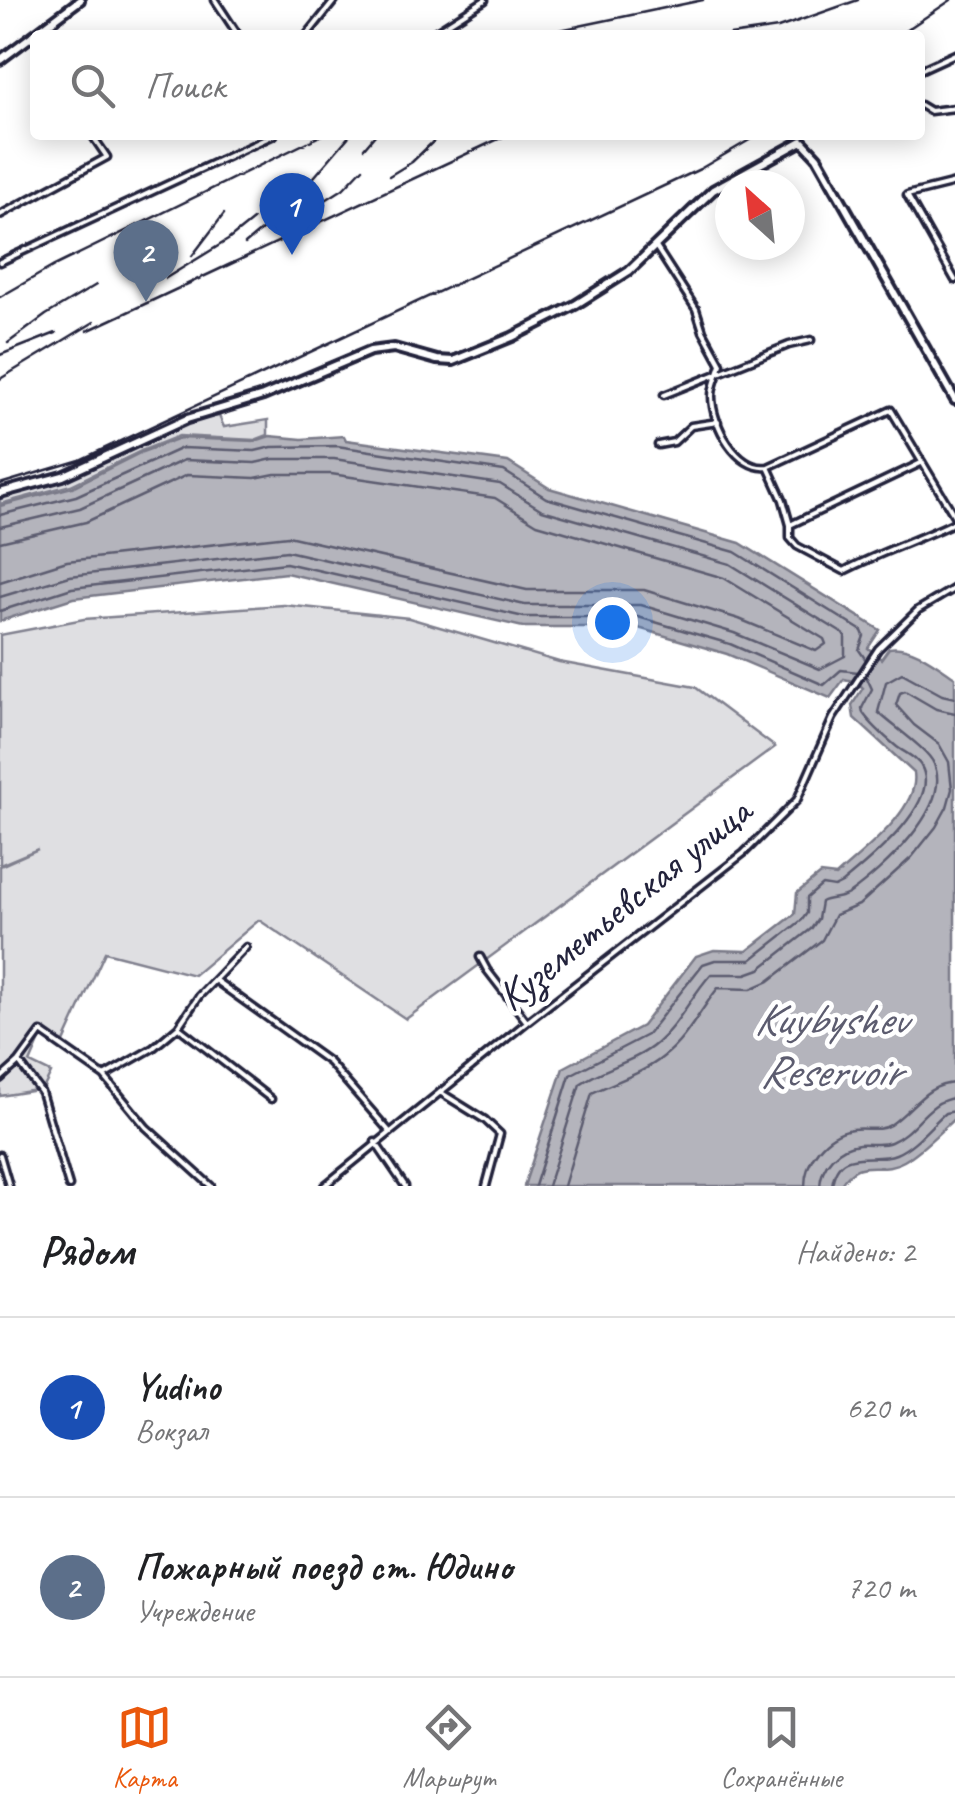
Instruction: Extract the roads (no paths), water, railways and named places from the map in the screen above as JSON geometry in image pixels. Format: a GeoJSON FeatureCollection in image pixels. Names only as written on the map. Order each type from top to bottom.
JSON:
{"type":"FeatureCollection","features":[{"type":"Feature","properties":{"kind":"main road"},"geometry":{"type":"LineString","coordinates":[[40,30],[80,0]]}},
{"type":"Feature","properties":{"kind":"main road"},"geometry":{"type":"LineString","coordinates":[[0,60],[30,38]]}},
{"type":"Feature","properties":{"kind":"main road"},"geometry":{"type":"LineString","coordinates":[[0,493],[63,476],[187,418],[263,396],[370,351],[394,348],[453,361],[499,343],[576,306],[629,271],[713,190],[800,140]]}},
{"type":"Feature","properties":{"kind":"main road"},"geometry":{"type":"LineString","coordinates":[[805,140],[955,400]]}},
{"type":"Feature","properties":{"kind":"street"},"geometry":{"type":"LineString","coordinates":[[216,0],[235,30]]}},
{"type":"Feature","properties":{"kind":"street"},"geometry":{"type":"LineString","coordinates":[[311,30],[335,0]]}},
{"type":"Feature","properties":{"kind":"street"},"geometry":{"type":"LineString","coordinates":[[438,30],[485,0]]}},
{"type":"Feature","properties":{"kind":"street"},"geometry":{"type":"LineString","coordinates":[[925,68],[955,54]]}},
{"type":"Feature","properties":{"kind":"street"},"geometry":{"type":"LineString","coordinates":[[925,108],[955,108]]}},
{"type":"Feature","properties":{"kind":"street"},"geometry":{"type":"LineString","coordinates":[[0,215],[107,157],[95,140]]}},
{"type":"Feature","properties":{"kind":"street"},"geometry":{"type":"LineString","coordinates":[[0,262],[265,140]]}},
{"type":"Feature","properties":{"kind":"street"},"geometry":{"type":"LineString","coordinates":[[955,183],[907,195],[955,280]]}},
{"type":"Feature","properties":{"kind":"street"},"geometry":{"type":"LineString","coordinates":[[656,247],[696,309],[720,364],[712,396],[718,422],[731,448],[748,465],[768,467],[891,410],[955,519],[844,571],[797,546],[790,538],[790,525],[768,467]]}},
{"type":"Feature","properties":{"kind":"street"},"geometry":{"type":"LineString","coordinates":[[664,395],[810,340]]}},
{"type":"Feature","properties":{"kind":"street"},"geometry":{"type":"LineString","coordinates":[[658,445],[674,442],[691,426],[718,422]]}},
{"type":"Feature","properties":{"kind":"street"},"geometry":{"type":"LineString","coordinates":[[790,525],[921,463]]}},
{"type":"Feature","properties":{"kind":"street","name":"Куземетьевская улица"},"geometry":{"type":"LineString","coordinates":[[324,1186],[744,853],[797,800],[833,718],[878,649],[918,610],[955,588]]}},
{"type":"Feature","properties":{"kind":"street"},"geometry":{"type":"LineString","coordinates":[[104,1076],[153,1048],[178,1028],[200,996],[246,947]]}},
{"type":"Feature","properties":{"kind":"street"},"geometry":{"type":"LineString","coordinates":[[480,957],[527,1022]]}},
{"type":"Feature","properties":{"kind":"street"},"geometry":{"type":"LineString","coordinates":[[216,981],[329,1062],[390,1131]]}},
{"type":"Feature","properties":{"kind":"street"},"geometry":{"type":"LineString","coordinates":[[178,1028],[271,1099]]}},
{"type":"Feature","properties":{"kind":"street"},"geometry":{"type":"LineString","coordinates":[[0,1078],[41,1032],[104,1076],[146,1127],[211,1186]]}},
{"type":"Feature","properties":{"kind":"street"},"geometry":{"type":"LineString","coordinates":[[18,1062],[41,1092],[69,1186]]}},
{"type":"Feature","properties":{"kind":"street"},"geometry":{"type":"LineString","coordinates":[[440,1092],[500,1134],[486,1186]]}},
{"type":"Feature","properties":{"kind":"street"},"geometry":{"type":"LineString","coordinates":[[375,1142],[405,1186]]}},
{"type":"Feature","properties":{"kind":"street"},"geometry":{"type":"LineString","coordinates":[[0,1156],[9,1186]]}},
{"type":"Feature","properties":{"kind":"water","name":"Kuybyshev Reservoir"},"geometry":{"type":"Polygon","coordinates":[[[270,436],[344,436],[346,440],[508,462],[549,488],[740,543],[880,630],[868,648],[881,659],[889,648],[906,649],[955,677],[955,1118],[904,1161],[855,1170],[840,1186],[524,1186],[563,1068],[642,1026],[696,956],[714,950],[747,951],[795,914],[797,893],[820,874],[836,876],[898,816],[908,801],[914,773],[854,718],[852,705],[863,688],[857,682],[844,679],[830,698],[727,654],[635,627],[523,627],[286,573],[73,598],[0,621],[0,506],[72,487],[180,438],[255,441],[270,436]]]}},
{"type":"Feature","properties":{"kind":"railway"},"geometry":{"type":"LineString","coordinates":[[560,30],[703,0]]}},
{"type":"Feature","properties":{"kind":"railway"},"geometry":{"type":"LineString","coordinates":[[764,30],[858,0]]}},
{"type":"Feature","properties":{"kind":"railway"},"geometry":{"type":"LineString","coordinates":[[906,30],[951,0]]}},
{"type":"Feature","properties":{"kind":"railway"},"geometry":{"type":"LineString","coordinates":[[0,297],[54,266],[312,140]]}},
{"type":"Feature","properties":{"kind":"railway"},"geometry":{"type":"LineString","coordinates":[[245,244],[286,210],[346,140]]}},
{"type":"Feature","properties":{"kind":"railway"},"geometry":{"type":"LineString","coordinates":[[364,148],[371,140]]}},
{"type":"Feature","properties":{"kind":"railway"},"geometry":{"type":"LineString","coordinates":[[389,176],[412,162],[435,140]]}},
{"type":"Feature","properties":{"kind":"railway"},"geometry":{"type":"LineString","coordinates":[[87,331],[496,140]]}},
{"type":"Feature","properties":{"kind":"railway"},"geometry":{"type":"LineString","coordinates":[[0,484],[80,460],[700,169],[749,140]]}},
{"type":"Feature","properties":{"kind":"railway"},"geometry":{"type":"LineString","coordinates":[[302,215],[343,189],[363,168]]}},
{"type":"Feature","properties":{"kind":"railway"},"geometry":{"type":"LineString","coordinates":[[192,256],[224,214]]}},
{"type":"Feature","properties":{"kind":"railway"},"geometry":{"type":"LineString","coordinates":[[166,278],[253,220]]}},
{"type":"Feature","properties":{"kind":"railway"},"geometry":{"type":"LineString","coordinates":[[8,343],[96,285]]}},
{"type":"Feature","properties":{"kind":"railway"},"geometry":{"type":"LineString","coordinates":[[0,379],[94,322]]}},
{"type":"Feature","properties":{"kind":"railway"},"geometry":{"type":"LineString","coordinates":[[0,355],[56,333]]}},
{"type":"Feature","properties":{"kind":"place","name":"Yudino"},"geometry":{"type":"Point","coordinates":[292,255]}},
{"type":"Feature","properties":{"kind":"place","name":"Пожарный поезд ст. Юдино"},"geometry":{"type":"Point","coordinates":[146,302]}}]}
